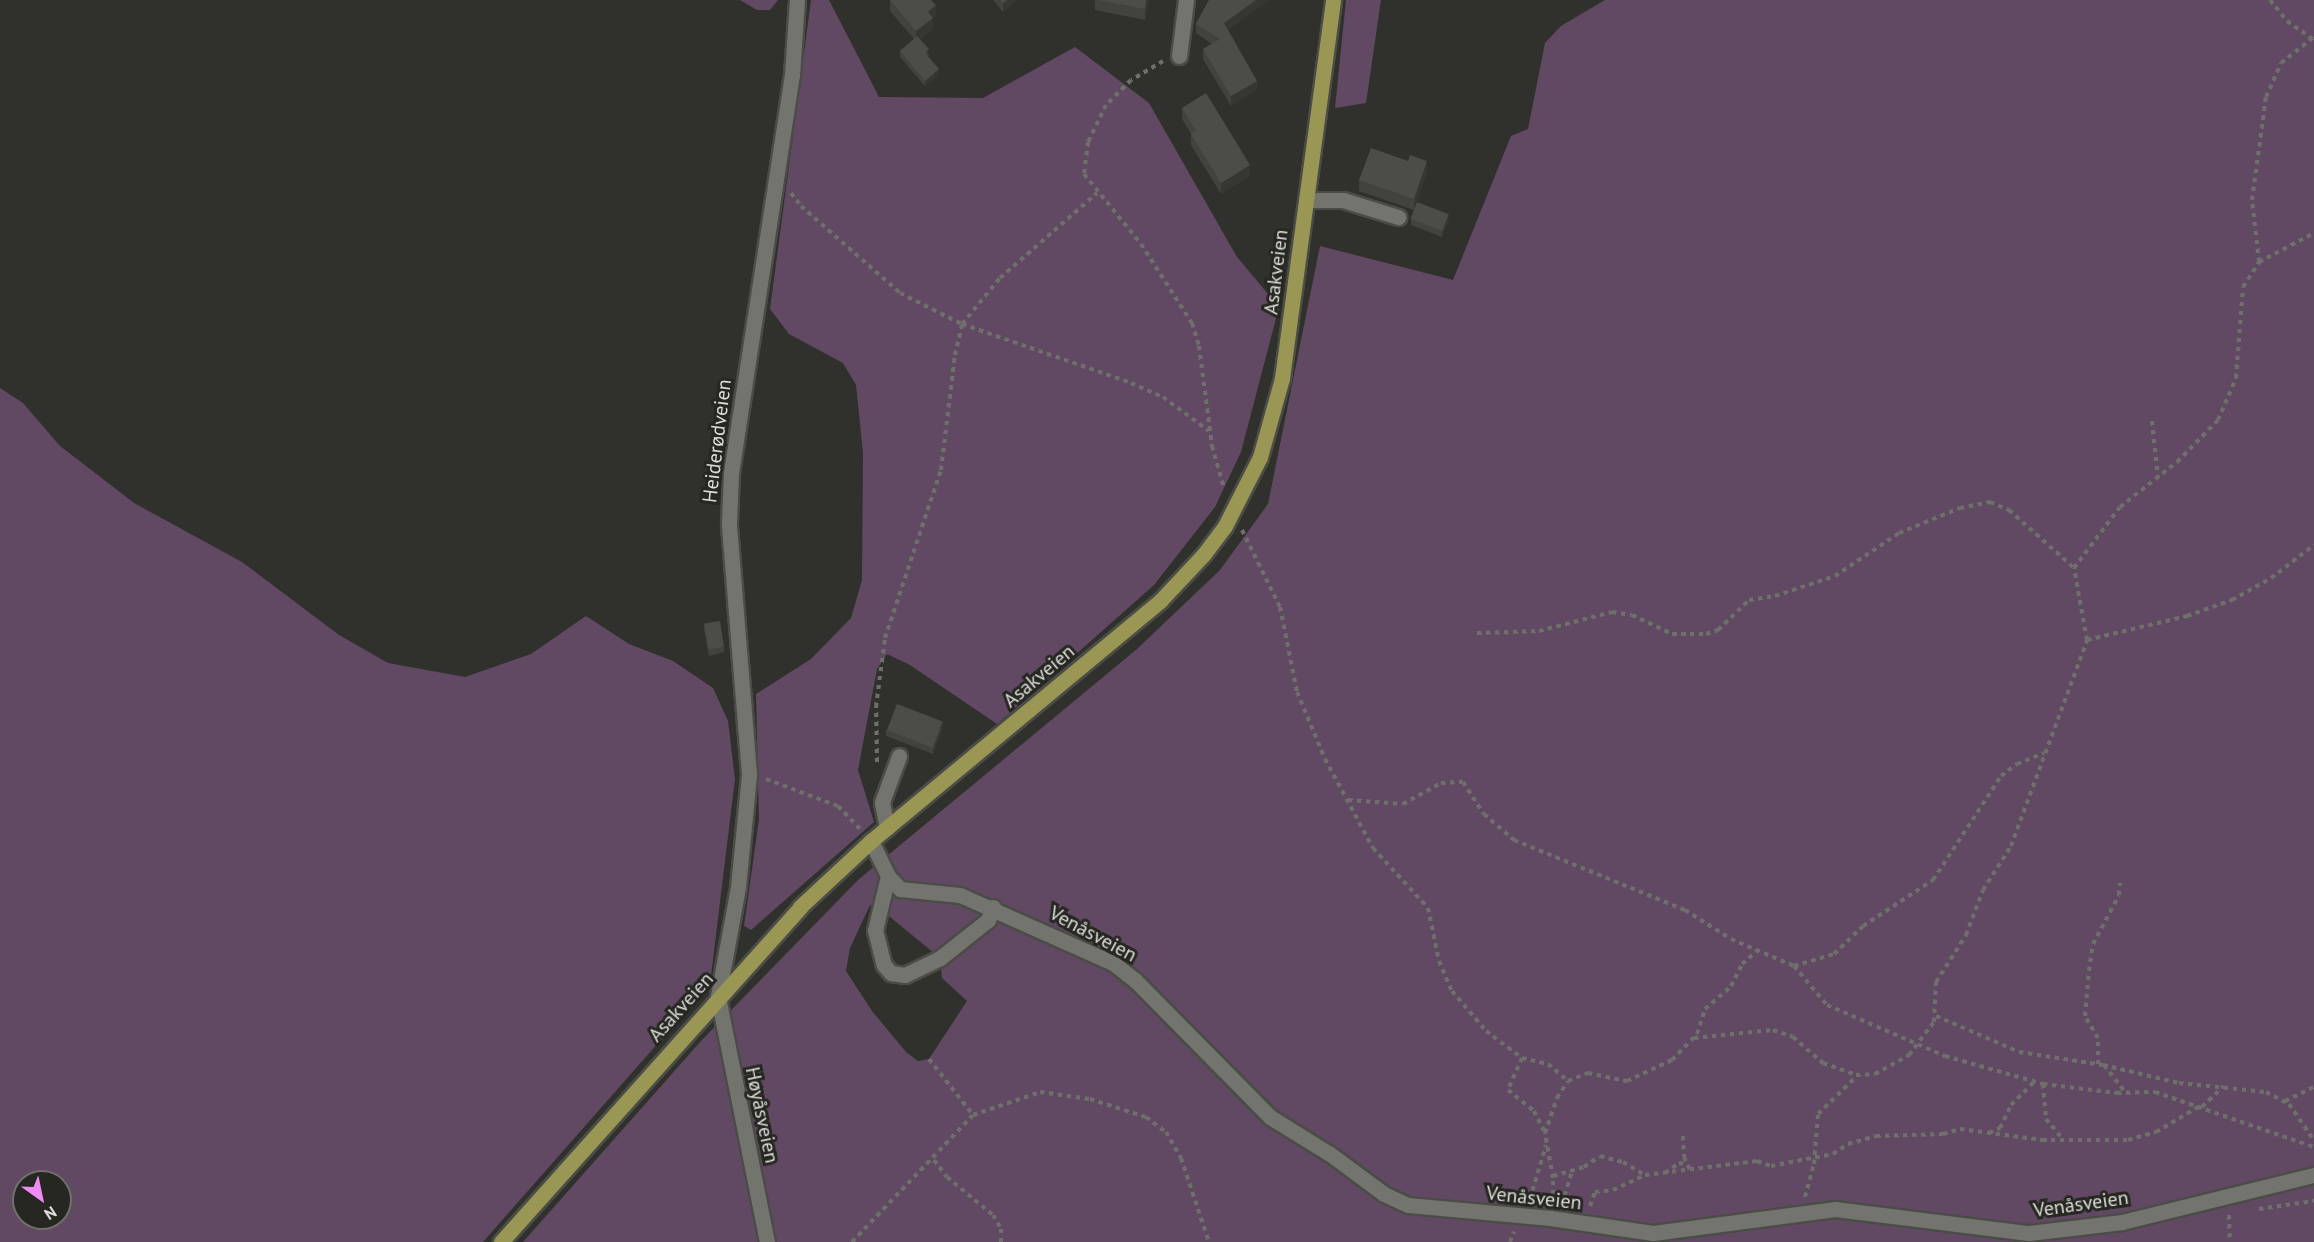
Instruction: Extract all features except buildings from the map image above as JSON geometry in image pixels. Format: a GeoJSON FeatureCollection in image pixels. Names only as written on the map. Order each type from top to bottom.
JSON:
{"type":"FeatureCollection","features":[{"type":"Feature","properties":{"kind":"main road","name":"Asakveien"},"geometry":{"type":"LineString","coordinates":[[501,1242],[718,996],[800,907],[871,841],[1160,601],[1204,555],[1233,512],[1260,457],[1273,419],[1289,336],[1334,0]]}},
{"type":"Feature","properties":{"kind":"street","name":"Heiderødveien"},"geometry":{"type":"LineString","coordinates":[[718,996],[738,886],[749,774],[729,523],[731,473],[792,75],[797,0]]}},
{"type":"Feature","properties":{"kind":"street"},"geometry":{"type":"LineString","coordinates":[[1179,56],[1186,0]]}},
{"type":"Feature","properties":{"kind":"street"},"geometry":{"type":"LineString","coordinates":[[1306,200],[1343,200],[1398,217]]}},
{"type":"Feature","properties":{"kind":"street"},"geometry":{"type":"LineString","coordinates":[[887,828],[882,802],[899,756]]}},
{"type":"Feature","properties":{"kind":"street"},"geometry":{"type":"LineString","coordinates":[[871,841],[888,876],[875,930],[884,965],[891,973],[905,975],[940,958],[988,920],[993,907]]}},
{"type":"Feature","properties":{"kind":"street","name":"Venåsveien"},"geometry":{"type":"LineString","coordinates":[[888,876],[900,889],[960,895],[993,907],[1113,963],[1135,980],[1270,1117],[1323,1149],[1384,1194],[1424,1209],[1526,1216],[1586,1225],[1669,1233],[1802,1211],[1864,1210],[1999,1230],[2054,1232],[2122,1222],[2314,1175]]}},
{"type":"Feature","properties":{"kind":"street","name":"Høyåsveien"},"geometry":{"type":"LineString","coordinates":[[718,996],[767,1242]]}},
{"type":"Feature","properties":{"kind":"path"},"geometry":{"type":"LineString","coordinates":[[2259,262],[2252,200],[2266,97],[2275,70],[2313,38],[2287,21],[2270,0]]}},
{"type":"Feature","properties":{"kind":"path"},"geometry":{"type":"LineString","coordinates":[[1179,56],[1156,63],[1131,80],[1106,105],[1084,158],[1084,174],[1141,244],[1192,323],[1204,375],[1209,431],[1217,469],[1233,512],[1272,585],[1287,631],[1297,692],[1326,759],[1379,856],[1428,908],[1439,961],[1452,991],[1486,1031],[1522,1058],[1548,1064],[1568,1081]]}},
{"type":"Feature","properties":{"kind":"path"},"geometry":{"type":"LineString","coordinates":[[777,173],[801,207],[900,293],[962,324],[1131,383],[1163,397],[1209,431]]}},
{"type":"Feature","properties":{"kind":"path"},"geometry":{"type":"LineString","coordinates":[[879,772],[876,707],[885,639],[941,470],[955,355],[962,324],[1000,278],[1098,193]]}},
{"type":"Feature","properties":{"kind":"path"},"geometry":{"type":"LineString","coordinates":[[2074,568],[2120,507],[2158,479],[2218,420],[2233,393],[2240,348],[2240,303],[2243,287],[2259,262],[2314,233]]}},
{"type":"Feature","properties":{"kind":"path"},"geometry":{"type":"LineString","coordinates":[[2152,422],[2158,479]]}},
{"type":"Feature","properties":{"kind":"path"},"geometry":{"type":"LineString","coordinates":[[1477,633],[1539,631],[1612,612],[1632,615],[1672,634],[1706,634],[1718,630],[1749,600],[1775,596],[1835,576],[1899,533],[1960,508],[1990,502],[2009,510],[2043,543],[2068,559],[2074,568],[2087,640],[2011,846],[1983,890],[1966,935],[1936,982],[1933,993],[1936,1016],[1919,1046],[1884,1070],[1858,1075],[1822,1063],[1793,1037],[1773,1030],[1694,1038]]}},
{"type":"Feature","properties":{"kind":"path"},"geometry":{"type":"LineString","coordinates":[[2087,640],[2187,616],[2232,600],[2271,578],[2314,544]]}},
{"type":"Feature","properties":{"kind":"path"},"geometry":{"type":"LineString","coordinates":[[2068,559],[2080,558]]}},
{"type":"Feature","properties":{"kind":"path"},"geometry":{"type":"LineString","coordinates":[[1794,966],[1834,954],[1863,926],[1933,880],[2001,776],[2017,764],[2044,753]]}},
{"type":"Feature","properties":{"kind":"path"},"geometry":{"type":"LineString","coordinates":[[749,774],[789,785],[838,806],[871,841]]}},
{"type":"Feature","properties":{"kind":"path"},"geometry":{"type":"LineString","coordinates":[[1348,800],[1403,804],[1442,783],[1463,782],[1484,814],[1514,840],[1685,910],[1758,951],[1794,966],[1827,1005],[1860,1016],[1919,1046],[2043,1084],[2126,1093],[2156,1092],[2314,1141]]}},
{"type":"Feature","properties":{"kind":"path"},"geometry":{"type":"LineString","coordinates":[[2120,883],[2119,895],[2093,944],[2085,1016],[2098,1038],[2101,1065],[2126,1093]]}},
{"type":"Feature","properties":{"kind":"path"},"geometry":{"type":"LineString","coordinates":[[1545,1133],[1557,1098],[1568,1081],[1588,1073],[1627,1081],[1672,1060],[1694,1038],[1705,1009],[1731,986],[1742,964],[1758,951]]}},
{"type":"Feature","properties":{"kind":"path"},"geometry":{"type":"LineString","coordinates":[[1936,1016],[2019,1052],[2101,1065],[2179,1083],[2250,1088],[2285,1101],[2314,1141]]}},
{"type":"Feature","properties":{"kind":"path"},"geometry":{"type":"LineString","coordinates":[[1522,1058],[1508,1090],[1534,1111],[1545,1133],[1553,1176],[1553,1219]]}},
{"type":"Feature","properties":{"kind":"path"},"geometry":{"type":"LineString","coordinates":[[929,1059],[973,1115]]}},
{"type":"Feature","properties":{"kind":"path"},"geometry":{"type":"LineString","coordinates":[[1802,1211],[1818,1114],[1858,1075]]}},
{"type":"Feature","properties":{"kind":"path"},"geometry":{"type":"LineString","coordinates":[[1987,1134],[2000,1128],[2011,1106],[2035,1081]]}},
{"type":"Feature","properties":{"kind":"path"},"geometry":{"type":"LineString","coordinates":[[2043,1084],[2046,1119],[2063,1139]]}},
{"type":"Feature","properties":{"kind":"path"},"geometry":{"type":"LineString","coordinates":[[1586,1225],[1593,1194],[1613,1190],[1645,1175],[1757,1161],[1771,1166],[1813,1155],[1833,1154],[1876,1136],[1943,1134],[1960,1129],[1987,1134],[2063,1139],[2136,1138],[2156,1132],[2200,1107],[2224,1086]]}},
{"type":"Feature","properties":{"kind":"path"},"geometry":{"type":"LineString","coordinates":[[2285,1101],[2314,1087]]}},
{"type":"Feature","properties":{"kind":"path"},"geometry":{"type":"LineString","coordinates":[[852,1242],[934,1160],[973,1115],[1040,1092],[1090,1099],[1146,1117],[1166,1132],[1181,1158],[1209,1242]]}},
{"type":"Feature","properties":{"kind":"path"},"geometry":{"type":"LineString","coordinates":[[1683,1136],[1686,1164],[1690,1170]]}},
{"type":"Feature","properties":{"kind":"path"},"geometry":{"type":"LineString","coordinates":[[1526,1216],[1546,1145]]}},
{"type":"Feature","properties":{"kind":"path"},"geometry":{"type":"LineString","coordinates":[[1553,1176],[1572,1171],[1600,1156],[1623,1162],[1645,1175]]}},
{"type":"Feature","properties":{"kind":"path"},"geometry":{"type":"LineString","coordinates":[[934,1160],[947,1177],[993,1215],[1001,1229],[1001,1242]]}},
{"type":"Feature","properties":{"kind":"path"},"geometry":{"type":"LineString","coordinates":[[1665,1174],[1675,1165],[1686,1164]]}},
{"type":"Feature","properties":{"kind":"path"},"geometry":{"type":"LineString","coordinates":[[1553,1219],[1572,1171]]}},
{"type":"Feature","properties":{"kind":"path"},"geometry":{"type":"LineString","coordinates":[[2229,1215],[2230,1242]]}},
{"type":"Feature","properties":{"kind":"shaded area"},"geometry":{"type":"Polygon","coordinates":[[[740,0],[778,0],[770,10],[757,10],[740,0]]]}},
{"type":"Feature","properties":{"kind":"shaded area"},"geometry":{"type":"Polygon","coordinates":[[[811,0],[829,0],[879,97],[983,98],[1075,47],[1149,103],[1237,257],[1279,307],[1241,452],[1215,507],[1154,585],[997,724],[910,665],[887,654],[877,669],[858,770],[874,822],[751,930],[744,926],[759,819],[756,694],[811,659],[851,618],[862,580],[863,453],[856,385],[843,363],[789,334],[770,309],[811,0]]]}},
{"type":"Feature","properties":{"kind":"shaded area"},"geometry":{"type":"Polygon","coordinates":[[[1346,0],[1381,0],[1366,103],[1335,108],[1346,0]]]}},
{"type":"Feature","properties":{"kind":"shaded area"},"geometry":{"type":"Polygon","coordinates":[[[1605,0],[2314,0],[2314,1242],[523,1242],[701,1041],[858,880],[1137,649],[1220,570],[1268,504],[1320,246],[1453,280],[1511,136],[1528,129],[1545,43],[1561,26],[1605,0]],[[870,905],[850,948],[846,971],[872,1011],[906,1052],[918,1061],[929,1059],[967,1001],[942,978],[940,958],[878,907],[870,905]]]}},
{"type":"Feature","properties":{"kind":"shaded area"},"geometry":{"type":"Polygon","coordinates":[[[0,388],[23,403],[60,446],[134,503],[242,562],[339,635],[388,663],[465,677],[531,654],[586,616],[629,644],[673,661],[713,688],[728,721],[735,779],[710,984],[483,1242],[0,1242],[0,388]]]}}]}
